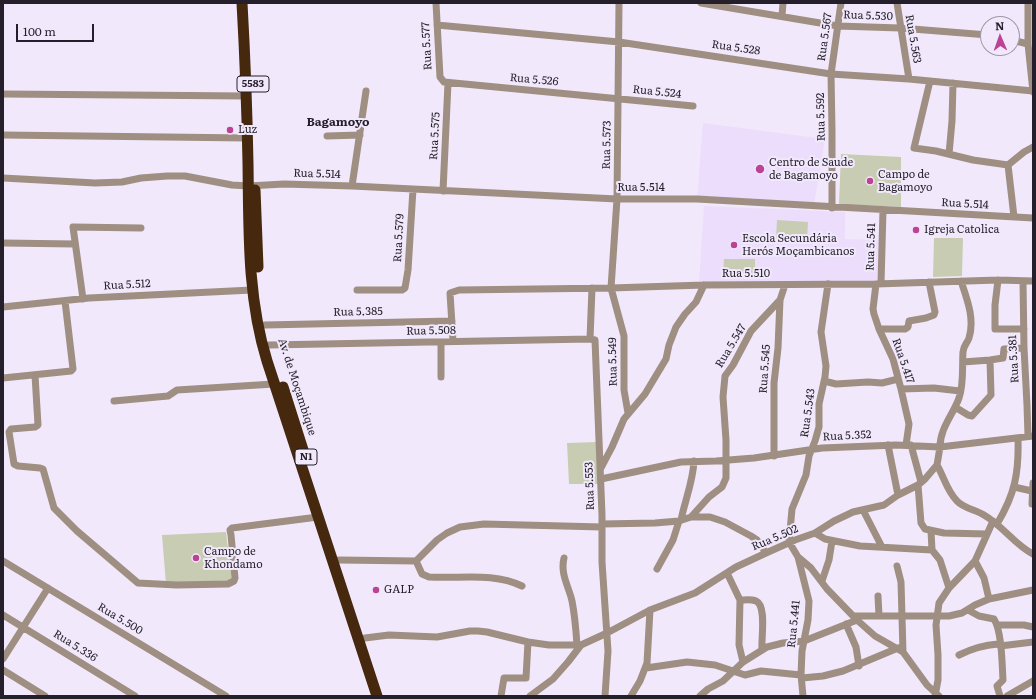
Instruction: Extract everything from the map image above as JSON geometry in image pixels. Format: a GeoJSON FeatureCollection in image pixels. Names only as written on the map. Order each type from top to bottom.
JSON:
{"type":"FeatureCollection","features":[{"type":"Feature","properties":{"kind":"highway","name":"Av. de Moçambique"},"geometry":{"type":"LineString","coordinates":[[242,3],[247,138],[252,186]]}},
{"type":"Feature","properties":{"kind":"highway","name":"Av. de Moçambique"},"geometry":{"type":"LineString","coordinates":[[250,3],[252,290],[263,350],[377,696]]}},
{"type":"Feature","properties":{"kind":"highway","name":"Av. de Moçambique"},"geometry":{"type":"LineString","coordinates":[[251,213],[259,290],[269,345],[383,696]]}},
{"type":"Feature","properties":{"kind":"street","name":"Rua 5.577"},"geometry":{"type":"LineString","coordinates":[[436,3],[440,77],[444,82],[448,83]]}},
{"type":"Feature","properties":{"kind":"street","name":"Rua 5.573"},"geometry":{"type":"LineString","coordinates":[[611,288],[617,199],[619,3]]}},
{"type":"Feature","properties":{"kind":"street","name":"Rua 5.530"},"geometry":{"type":"LineString","coordinates":[[701,3],[838,26],[900,28],[980,33]]}},
{"type":"Feature","properties":{"kind":"street"},"geometry":{"type":"LineString","coordinates":[[782,16],[783,3]]}},
{"type":"Feature","properties":{"kind":"street","name":"Rua 5.567"},"geometry":{"type":"LineString","coordinates":[[831,74],[841,3]]}},
{"type":"Feature","properties":{"kind":"street","name":"Rua 5.563"},"geometry":{"type":"LineString","coordinates":[[897,3],[909,79]]}},
{"type":"Feature","properties":{"kind":"street"},"geometry":{"type":"LineString","coordinates":[[1028,3],[1033,91]]}},
{"type":"Feature","properties":{"kind":"street","name":"Rua 5.528"},"geometry":{"type":"LineString","coordinates":[[437,25],[619,42],[831,74],[909,79],[1033,91]]}},
{"type":"Feature","properties":{"kind":"street"},"geometry":{"type":"LineString","coordinates":[[1020,43],[1030,46]]}},
{"type":"Feature","properties":{"kind":"street","name":"Rua 5.592"},"geometry":{"type":"LineString","coordinates":[[831,74],[832,208]]}},
{"type":"Feature","properties":{"kind":"street"},"geometry":{"type":"LineString","coordinates":[[930,81],[914,148],[973,160],[1008,165],[1024,152],[1033,147]]}},
{"type":"Feature","properties":{"kind":"street","name":"Rua 5.526"},"geometry":{"type":"LineString","coordinates":[[448,83],[618,99]]}},
{"type":"Feature","properties":{"kind":"street","name":"Rua 5.575"},"geometry":{"type":"LineString","coordinates":[[443,191],[448,83]]}},
{"type":"Feature","properties":{"kind":"street"},"geometry":{"type":"LineString","coordinates":[[949,154],[953,110],[953,83]]}},
{"type":"Feature","properties":{"kind":"street"},"geometry":{"type":"LineString","coordinates":[[352,186],[366,91]]}},
{"type":"Feature","properties":{"kind":"street"},"geometry":{"type":"LineString","coordinates":[[3,94],[246,96]]}},
{"type":"Feature","properties":{"kind":"street","name":"Rua 5.524"},"geometry":{"type":"LineString","coordinates":[[618,99],[693,106]]}},
{"type":"Feature","properties":{"kind":"street"},"geometry":{"type":"LineString","coordinates":[[3,135],[247,138]]}},
{"type":"Feature","properties":{"kind":"street"},"geometry":{"type":"LineString","coordinates":[[327,136],[360,135]]}},
{"type":"Feature","properties":{"kind":"street"},"geometry":{"type":"LineString","coordinates":[[1008,165],[1014,217]]}},
{"type":"Feature","properties":{"kind":"street","name":"Rua 5.514"},"geometry":{"type":"LineString","coordinates":[[3,178],[95,183],[122,182],[141,178],[185,176],[223,184],[252,186],[284,184],[617,199],[697,199],[832,208],[1033,218]]}},
{"type":"Feature","properties":{"kind":"street","name":"Rua 5.579"},"geometry":{"type":"LineString","coordinates":[[357,290],[402,290],[405,288],[408,270],[413,189]]}},
{"type":"Feature","properties":{"kind":"street","name":"Rua 5.541"},"geometry":{"type":"LineString","coordinates":[[879,284],[884,210]]}},
{"type":"Feature","properties":{"kind":"street"},"geometry":{"type":"LineString","coordinates":[[83,299],[73,227],[141,228]]}},
{"type":"Feature","properties":{"kind":"street"},"geometry":{"type":"LineString","coordinates":[[3,243],[75,244]]}},
{"type":"Feature","properties":{"kind":"street"},"geometry":{"type":"LineString","coordinates":[[998,280],[995,305],[995,328],[1024,329]]}},
{"type":"Feature","properties":{"kind":"street","name":"Rua 5.510"},"geometry":{"type":"LineString","coordinates":[[452,321],[450,293],[459,290],[704,285],[879,284],[998,280],[1033,281]]}},
{"type":"Feature","properties":{"kind":"street"},"geometry":{"type":"LineString","coordinates":[[961,281],[971,316],[969,340],[965,345],[960,391],[955,407],[944,426],[937,465],[950,493],[958,503],[984,515],[1033,554]]}},
{"type":"Feature","properties":{"kind":"street","name":"Rua 5.381"},"geometry":{"type":"LineString","coordinates":[[1023,281],[1024,348],[1030,436]]}},
{"type":"Feature","properties":{"kind":"street"},"geometry":{"type":"LineString","coordinates":[[879,329],[905,329],[907,328],[910,320],[926,318],[934,315],[935,312],[929,282]]}},
{"type":"Feature","properties":{"kind":"street","name":"Rua 5.543"},"geometry":{"type":"LineString","coordinates":[[789,542],[792,509],[806,475],[818,427],[819,404],[826,366],[821,332],[828,284]]}},
{"type":"Feature","properties":{"kind":"street","name":"Rua 5.417"},"geometry":{"type":"LineString","coordinates":[[879,284],[873,309],[879,329],[893,359],[901,389],[909,424],[909,445]]}},
{"type":"Feature","properties":{"kind":"street"},"geometry":{"type":"LineString","coordinates":[[601,468],[612,447],[621,424],[628,413],[645,394],[666,359],[669,345],[676,327],[696,302],[704,285]]}},
{"type":"Feature","properties":{"kind":"street","name":"Rua 5.545"},"geometry":{"type":"LineString","coordinates":[[774,456],[774,396],[780,300],[785,285]]}},
{"type":"Feature","properties":{"kind":"street","name":"Rua 5.553"},"geometry":{"type":"LineString","coordinates":[[592,288],[592,339],[596,343],[597,411],[601,468],[602,562],[608,651],[605,696]]}},
{"type":"Feature","properties":{"kind":"street","name":"Rua 5.549"},"geometry":{"type":"LineString","coordinates":[[611,288],[624,336],[624,390],[628,413]]}},
{"type":"Feature","properties":{"kind":"street","name":"Rua 5.512"},"geometry":{"type":"LineString","coordinates":[[3,307],[65,300],[252,290]]}},
{"type":"Feature","properties":{"kind":"street"},"geometry":{"type":"LineString","coordinates":[[3,378],[73,369],[65,300]]}},
{"type":"Feature","properties":{"kind":"street","name":"Rua 5.547"},"geometry":{"type":"LineString","coordinates":[[691,517],[709,497],[722,487],[726,478],[729,460],[723,397],[724,380],[751,331],[780,300]]}},
{"type":"Feature","properties":{"kind":"street"},"geometry":{"type":"LineString","coordinates":[[452,321],[453,342]]}},
{"type":"Feature","properties":{"kind":"street","name":"Rua 5.385"},"geometry":{"type":"LineString","coordinates":[[265,325],[452,321]]}},
{"type":"Feature","properties":{"kind":"street","name":"Rua 5.508"},"geometry":{"type":"LineString","coordinates":[[269,345],[592,339]]}},
{"type":"Feature","properties":{"kind":"street"},"geometry":{"type":"LineString","coordinates":[[441,342],[442,377]]}},
{"type":"Feature","properties":{"kind":"street"},"geometry":{"type":"LineString","coordinates":[[963,362],[1003,358],[1004,349],[1024,348]]}},
{"type":"Feature","properties":{"kind":"street"},"geometry":{"type":"LineString","coordinates":[[955,407],[972,416],[990,396],[992,384],[990,360]]}},
{"type":"Feature","properties":{"kind":"street"},"geometry":{"type":"LineString","coordinates":[[35,374],[38,425],[35,427],[11,429],[9,432],[14,464],[18,466],[43,469],[54,508],[138,583],[177,585],[228,584],[234,581],[235,578],[230,530],[232,528],[318,517]]}},
{"type":"Feature","properties":{"kind":"street"},"geometry":{"type":"LineString","coordinates":[[824,381],[836,384],[868,382],[882,383],[898,379]]}},
{"type":"Feature","properties":{"kind":"street"},"geometry":{"type":"LineString","coordinates":[[114,401],[168,396],[177,390],[274,384]]}},
{"type":"Feature","properties":{"kind":"street"},"geometry":{"type":"LineString","coordinates":[[901,389],[934,388],[960,391]]}},
{"type":"Feature","properties":{"kind":"street"},"geometry":{"type":"LineString","coordinates":[[940,447],[1030,436]]}},
{"type":"Feature","properties":{"kind":"street"},"geometry":{"type":"LineString","coordinates":[[937,695],[938,655],[936,616],[938,603],[949,588],[975,561],[986,534],[1011,498],[1017,470],[1018,438]]}},
{"type":"Feature","properties":{"kind":"street"},"geometry":{"type":"LineString","coordinates":[[888,445],[898,495]]}},
{"type":"Feature","properties":{"kind":"street","name":"Rua 5.352"},"geometry":{"type":"LineString","coordinates":[[601,479],[682,462],[729,460],[774,456],[812,450],[888,445],[940,447]]}},
{"type":"Feature","properties":{"kind":"street"},"geometry":{"type":"LineString","coordinates":[[909,445],[920,483],[922,527],[931,531],[944,533],[986,534]]}},
{"type":"Feature","properties":{"kind":"street"},"geometry":{"type":"LineString","coordinates":[[657,569],[672,540],[680,520],[693,474],[694,461]]}},
{"type":"Feature","properties":{"kind":"street","name":"Rua 5.502"},"geometry":{"type":"LineString","coordinates":[[530,696],[553,679],[579,645],[607,633],[650,610],[695,593],[766,553],[789,542],[815,533],[834,521],[853,512],[884,505],[898,495],[920,483],[937,465]]}},
{"type":"Feature","properties":{"kind":"street"},"geometry":{"type":"LineString","coordinates":[[1032,504],[1033,483]]}},
{"type":"Feature","properties":{"kind":"street"},"geometry":{"type":"LineString","coordinates":[[1014,487],[1032,491]]}},
{"type":"Feature","properties":{"kind":"street"},"geometry":{"type":"LineString","coordinates":[[863,510],[882,547]]}},
{"type":"Feature","properties":{"kind":"street"},"geometry":{"type":"LineString","coordinates":[[339,560],[416,561],[437,540],[447,533],[460,527],[484,524],[602,526],[655,523],[691,517],[710,518],[725,522],[756,540],[766,553]]}},
{"type":"Feature","properties":{"kind":"street"},"geometry":{"type":"LineString","coordinates":[[931,531],[932,550],[940,560],[949,588]]}},
{"type":"Feature","properties":{"kind":"street"},"geometry":{"type":"LineString","coordinates":[[815,533],[832,541],[866,547],[932,550]]}},
{"type":"Feature","properties":{"kind":"street"},"geometry":{"type":"LineString","coordinates":[[822,581],[829,560],[832,541]]}},
{"type":"Feature","properties":{"kind":"street"},"geometry":{"type":"LineString","coordinates":[[789,542],[798,557],[811,568],[855,618],[875,636],[901,650],[927,685],[937,695]]}},
{"type":"Feature","properties":{"kind":"street","name":"Rua 5.441"},"geometry":{"type":"LineString","coordinates":[[798,557],[809,601],[808,620],[804,641],[802,676],[803,696]]}},
{"type":"Feature","properties":{"kind":"street"},"geometry":{"type":"LineString","coordinates":[[365,638],[389,635],[437,637],[478,631],[549,645],[579,645],[575,616],[563,572],[564,558]]}},
{"type":"Feature","properties":{"kind":"street","name":"Rua 5.500"},"geometry":{"type":"LineString","coordinates":[[3,561],[226,696]]}},
{"type":"Feature","properties":{"kind":"street"},"geometry":{"type":"LineString","coordinates":[[416,561],[422,574],[429,577],[496,578],[514,582],[522,586]]}},
{"type":"Feature","properties":{"kind":"street"},"geometry":{"type":"LineString","coordinates":[[975,561],[984,578],[989,599]]}},
{"type":"Feature","properties":{"kind":"street"},"geometry":{"type":"LineString","coordinates":[[897,566],[901,582],[901,650]]}},
{"type":"Feature","properties":{"kind":"street"},"geometry":{"type":"LineString","coordinates":[[727,574],[740,600],[739,645],[743,662]]}},
{"type":"Feature","properties":{"kind":"street"},"geometry":{"type":"LineString","coordinates":[[3,660],[48,588]]}},
{"type":"Feature","properties":{"kind":"street"},"geometry":{"type":"LineString","coordinates":[[700,696],[708,689],[720,683],[743,662],[762,649],[772,645],[804,641],[846,624],[855,618],[880,616],[936,616],[956,614],[968,610],[989,599],[1033,590]]}},
{"type":"Feature","properties":{"kind":"street"},"geometry":{"type":"LineString","coordinates":[[878,596],[880,616]]}},
{"type":"Feature","properties":{"kind":"street"},"geometry":{"type":"LineString","coordinates":[[740,600],[754,601],[759,604],[763,614],[762,649]]}},
{"type":"Feature","properties":{"kind":"street"},"geometry":{"type":"LineString","coordinates":[[631,696],[646,668],[650,610]]}},
{"type":"Feature","properties":{"kind":"street"},"geometry":{"type":"LineString","coordinates":[[968,610],[980,616],[994,619],[997,625],[999,632],[1003,680],[997,686],[1000,696]]}},
{"type":"Feature","properties":{"kind":"street","name":"Rua 5.336"},"geometry":{"type":"LineString","coordinates":[[3,615],[135,696]]}},
{"type":"Feature","properties":{"kind":"street"},"geometry":{"type":"LineString","coordinates":[[846,624],[856,647],[859,666]]}},
{"type":"Feature","properties":{"kind":"street"},"geometry":{"type":"LineString","coordinates":[[997,625],[1024,625],[1033,627]]}},
{"type":"Feature","properties":{"kind":"street"},"geometry":{"type":"LineString","coordinates":[[501,696],[504,678],[526,678],[528,642]]}},
{"type":"Feature","properties":{"kind":"street"},"geometry":{"type":"LineString","coordinates":[[959,655],[968,650],[987,645],[998,644],[1000,646],[1033,642]]}},
{"type":"Feature","properties":{"kind":"street"},"geometry":{"type":"LineString","coordinates":[[646,668],[694,662],[714,665],[745,675],[761,672],[802,676],[823,676],[859,666],[901,650]]}},
{"type":"Feature","properties":{"kind":"street"},"geometry":{"type":"LineString","coordinates":[[3,670],[45,696]]}},
{"type":"Feature","properties":{"kind":"street"},"geometry":{"type":"LineString","coordinates":[[1007,696],[1033,681]]}},
{"type":"Feature","properties":{"kind":"shaded area","name":"Centro de Saude de Bagamoyo"},"geometry":{"type":"Polygon","coordinates":[[[703,123],[825,139],[814,205],[697,199],[703,123]]]}},
{"type":"Feature","properties":{"kind":"shaded area"},"geometry":{"type":"Polygon","coordinates":[[[704,206],[845,212],[845,239],[879,240],[878,283],[699,283],[704,206]]]}},
{"type":"Feature","properties":{"kind":"green space","name":"Campo de Bagamoyo"},"geometry":{"type":"Polygon","coordinates":[[[841,154],[901,157],[901,207],[839,204],[841,154]]]}},
{"type":"Feature","properties":{"kind":"green space"},"geometry":{"type":"Polygon","coordinates":[[[777,220],[808,222],[807,240],[776,239],[777,220]]]}},
{"type":"Feature","properties":{"kind":"green space"},"geometry":{"type":"Polygon","coordinates":[[[934,238],[963,238],[962,276],[933,277],[934,238]]]}},
{"type":"Feature","properties":{"kind":"green space"},"geometry":{"type":"Polygon","coordinates":[[[724,259],[755,259],[755,274],[723,274],[724,259]]]}},
{"type":"Feature","properties":{"kind":"green space"},"geometry":{"type":"Polygon","coordinates":[[[598,442],[599,484],[569,484],[567,443],[598,442]]]}},
{"type":"Feature","properties":{"kind":"green space","name":"Campo de Khondamo"},"geometry":{"type":"Polygon","coordinates":[[[226,532],[232,581],[166,584],[162,535],[226,532]]]}},
{"type":"Feature","properties":{"kind":"place","name":"Luz"},"geometry":{"type":"Point","coordinates":[230,130]}},
{"type":"Feature","properties":{"kind":"place","name":"Centro de Saude de Bagamoyo"},"geometry":{"type":"Point","coordinates":[760,169]}},
{"type":"Feature","properties":{"kind":"place","name":"Campo de Bagamoyo"},"geometry":{"type":"Point","coordinates":[870,181]}},
{"type":"Feature","properties":{"kind":"place","name":"Igreja Catolica"},"geometry":{"type":"Point","coordinates":[916,230]}},
{"type":"Feature","properties":{"kind":"place","name":"Escola Secundária Herós Moçambicanos"},"geometry":{"type":"Point","coordinates":[734,245]}},
{"type":"Feature","properties":{"kind":"place","name":"Campo de Khondamo"},"geometry":{"type":"Point","coordinates":[196,558]}},
{"type":"Feature","properties":{"kind":"place","name":"GALP"},"geometry":{"type":"Point","coordinates":[376,590]}},
{"type":"Feature","properties":{"kind":"district","name":"Bagamoyo"},"geometry":{"type":"Point","coordinates":[338,122]}}]}
